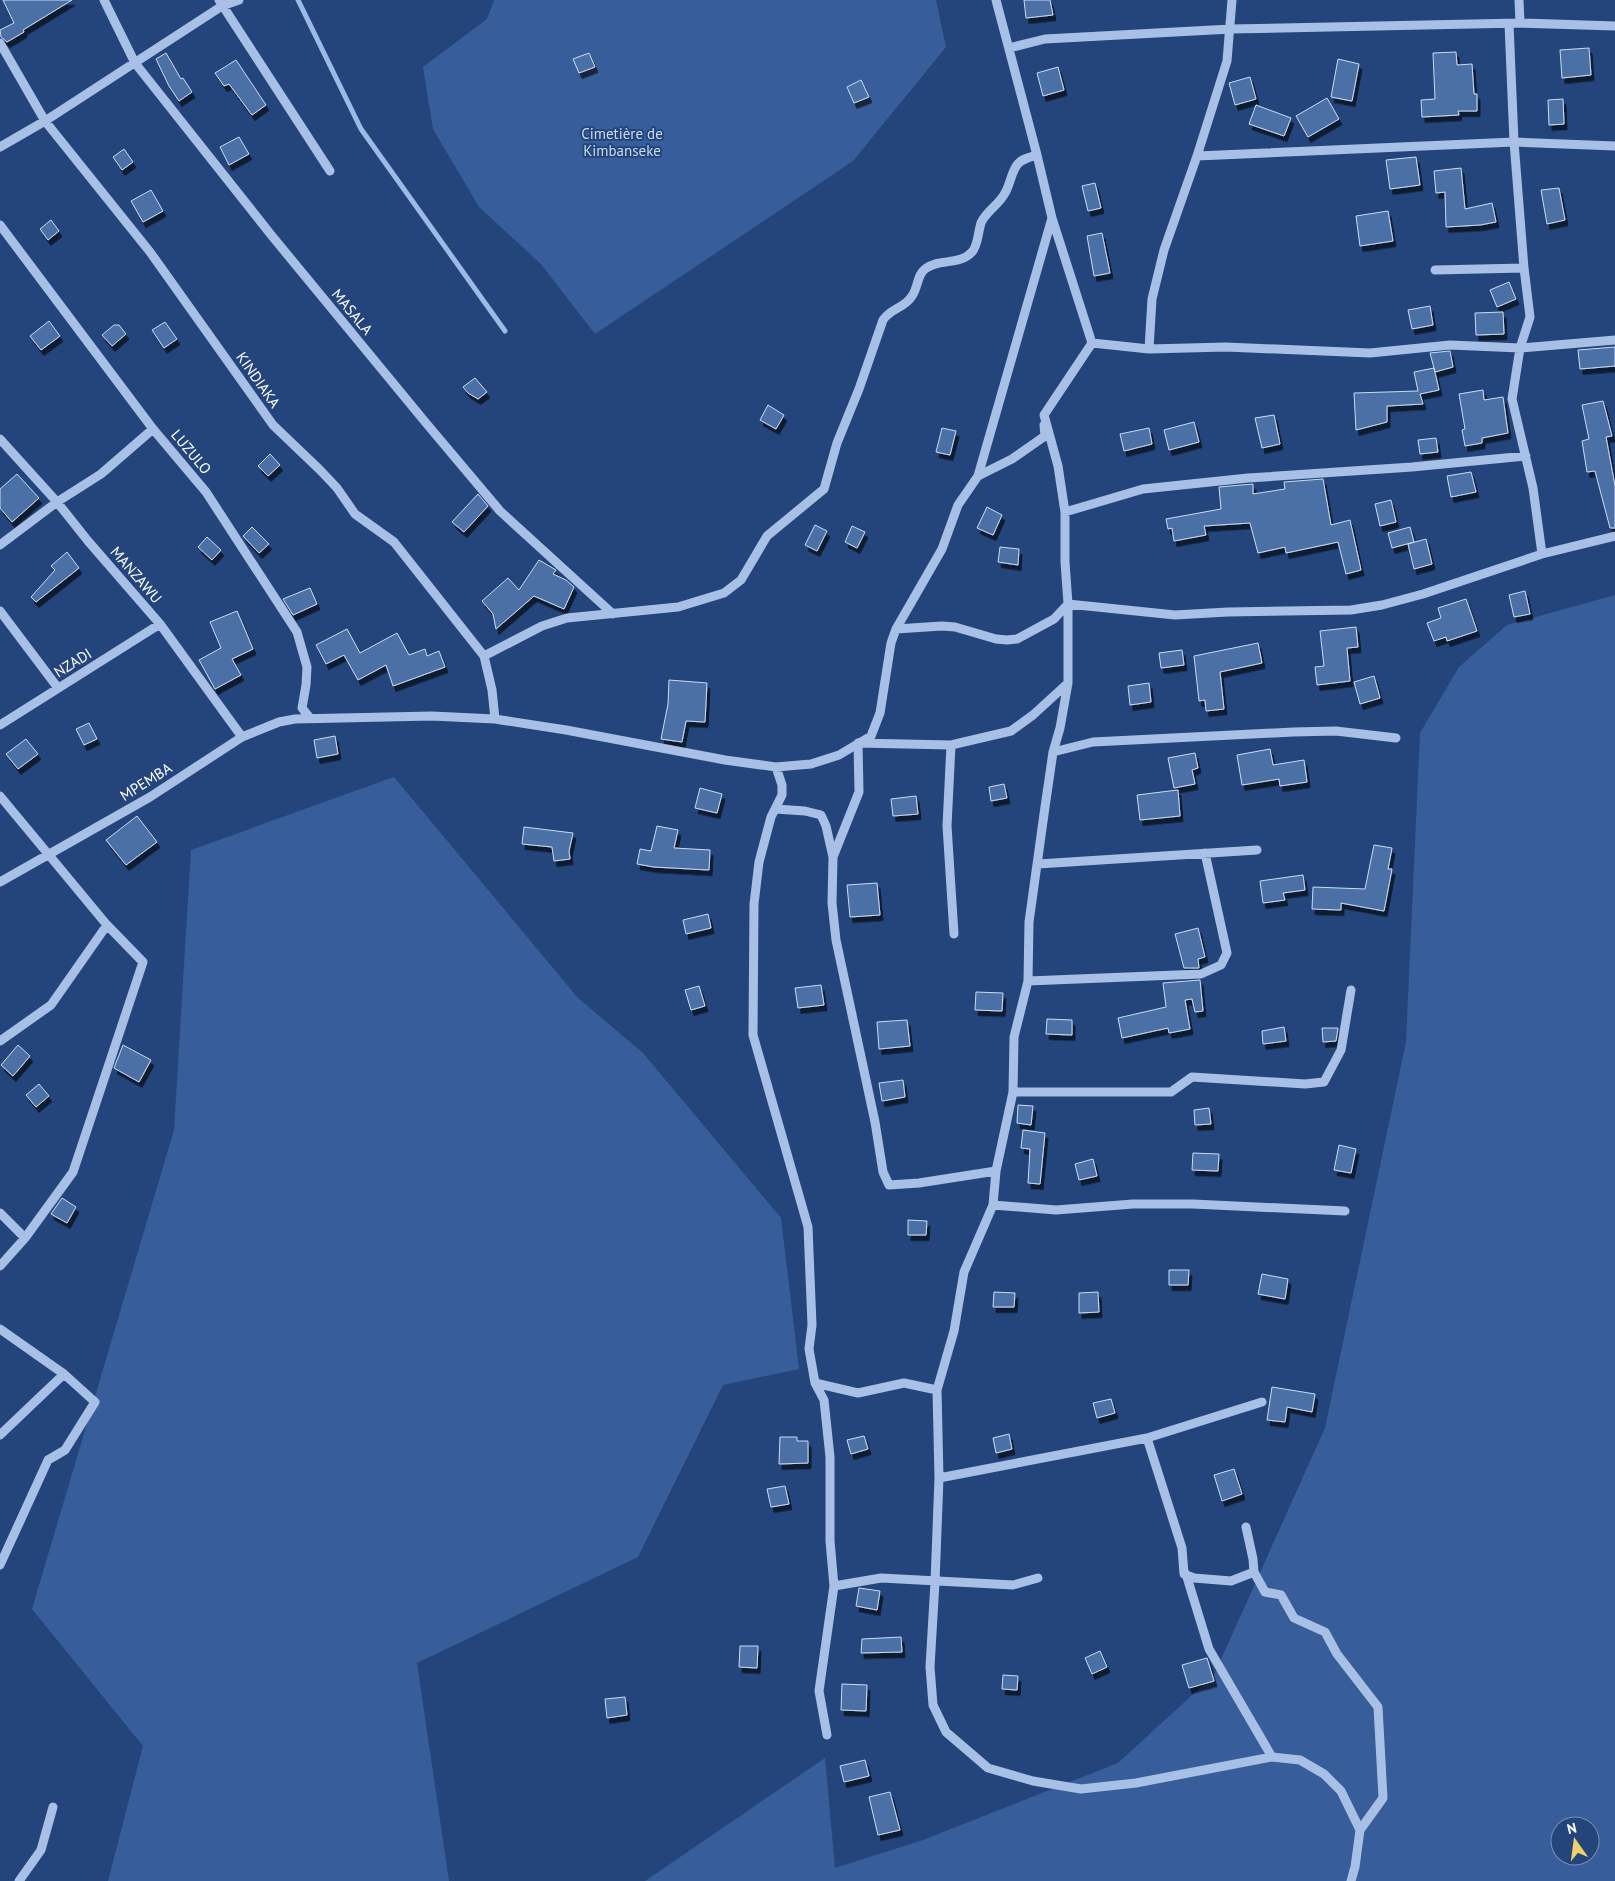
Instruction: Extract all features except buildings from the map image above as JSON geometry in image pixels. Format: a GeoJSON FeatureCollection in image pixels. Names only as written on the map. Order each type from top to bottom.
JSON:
{"type":"FeatureCollection","features":[{"type":"Feature","properties":{"kind":"street","name":"MASALA"},"geometry":{"type":"LineString","coordinates":[[104,0],[135,63],[272,236],[500,511],[612,614]]}},
{"type":"Feature","properties":{"kind":"street"},"geometry":{"type":"LineString","coordinates":[[0,147],[45,121],[135,63],[221,3],[239,0]]}},
{"type":"Feature","properties":{"kind":"street"},"geometry":{"type":"LineString","coordinates":[[996,0],[1052,218],[1092,343]]}},
{"type":"Feature","properties":{"kind":"street"},"geometry":{"type":"LineString","coordinates":[[1149,350],[1152,299],[1164,250],[1197,156],[1227,61],[1232,0]]}},
{"type":"Feature","properties":{"kind":"street"},"geometry":{"type":"LineString","coordinates":[[1519,0],[1520,23]]}},
{"type":"Feature","properties":{"kind":"street"},"geometry":{"type":"LineString","coordinates":[[221,3],[330,171]]}},
{"type":"Feature","properties":{"kind":"street"},"geometry":{"type":"LineString","coordinates":[[1009,48],[1045,39],[1231,29],[1520,23],[1615,26]]}},
{"type":"Feature","properties":{"kind":"street"},"geometry":{"type":"LineString","coordinates":[[1509,24],[1514,142],[1524,268],[1530,317],[1520,348],[1512,400],[1533,488],[1542,554]]}},
{"type":"Feature","properties":{"kind":"street","name":"KINDIAKA"},"geometry":{"type":"LineString","coordinates":[[0,43],[45,121],[150,252],[273,425],[337,488],[355,514],[394,542],[484,656],[492,690],[495,719]]}},
{"type":"Feature","properties":{"kind":"street"},"geometry":{"type":"LineString","coordinates":[[1197,156],[1514,142],[1615,146]]}},
{"type":"Feature","properties":{"kind":"street"},"geometry":{"type":"LineString","coordinates":[[484,656],[542,626],[567,618],[678,606],[706,600],[724,593],[741,580],[767,536],[824,489],[837,443],[859,389],[883,320],[888,313],[906,305],[924,269],[932,265],[956,261],[967,257],[974,251],[982,221],[1006,192],[1017,164],[1024,159],[1037,155]]}},
{"type":"Feature","properties":{"kind":"street"},"geometry":{"type":"LineString","coordinates":[[978,476],[1052,218]]}},
{"type":"Feature","properties":{"kind":"street","name":"LUZULO"},"geometry":{"type":"LineString","coordinates":[[0,225],[153,429],[206,492],[296,632],[307,667],[302,708],[310,718]]}},
{"type":"Feature","properties":{"kind":"street"},"geometry":{"type":"LineString","coordinates":[[1435,270],[1524,268]]}},
{"type":"Feature","properties":{"kind":"street"},"geometry":{"type":"LineString","coordinates":[[1092,343],[1149,350],[1226,347],[1370,353],[1450,346],[1520,348],[1615,340]]}},
{"type":"Feature","properties":{"kind":"street"},"geometry":{"type":"LineString","coordinates":[[978,476],[1012,459],[1044,436],[1044,415],[1092,343]]}},
{"type":"Feature","properties":{"kind":"street"},"geometry":{"type":"LineString","coordinates":[[1044,415],[1058,466],[1065,512],[1068,683],[1060,728],[1053,752],[1029,922],[1028,981],[1014,1037],[1013,1092],[996,1171],[993,1205],[964,1272],[954,1331],[938,1390],[939,1478],[936,1582],[930,1667],[933,1705],[946,1732],[988,1768],[1033,1782],[1082,1788],[1136,1783],[1272,1757],[1300,1760],[1324,1774],[1341,1791],[1360,1830]]}},
{"type":"Feature","properties":{"kind":"street"},"geometry":{"type":"LineString","coordinates":[[0,545],[57,502],[101,474],[153,429]]}},
{"type":"Feature","properties":{"kind":"street","name":"MANZAWU"},"geometry":{"type":"LineString","coordinates":[[0,439],[57,502],[160,624],[242,737]]}},
{"type":"Feature","properties":{"kind":"street"},"geometry":{"type":"LineString","coordinates":[[1065,512],[1143,489],[1248,478],[1412,467],[1526,456]]}},
{"type":"Feature","properties":{"kind":"street","name":"MPEMBA"},"geometry":{"type":"LineString","coordinates":[[0,882],[150,797],[242,737],[279,722],[310,718],[432,716],[495,719],[566,730],[685,753],[776,767],[811,764],[827,760],[871,736],[880,713],[891,643],[896,629],[942,549],[958,505],[978,476]]}},
{"type":"Feature","properties":{"kind":"street"},"geometry":{"type":"LineString","coordinates":[[1068,604],[1175,615],[1351,610],[1382,605],[1424,594],[1542,554],[1615,536]]}},
{"type":"Feature","properties":{"kind":"street"},"geometry":{"type":"LineString","coordinates":[[896,629],[948,626],[1007,640],[1017,639],[1054,619],[1068,604]]}},
{"type":"Feature","properties":{"kind":"street"},"geometry":{"type":"LineString","coordinates":[[0,612],[58,688]]}},
{"type":"Feature","properties":{"kind":"street","name":"NZADI"},"geometry":{"type":"LineString","coordinates":[[0,725],[160,624]]}},
{"type":"Feature","properties":{"kind":"street"},"geometry":{"type":"LineString","coordinates":[[833,857],[859,792],[858,743],[951,745],[1011,731],[1033,715],[1068,683]]}},
{"type":"Feature","properties":{"kind":"street"},"geometry":{"type":"LineString","coordinates":[[1053,752],[1093,742],[1294,732],[1336,731],[1396,738]]}},
{"type":"Feature","properties":{"kind":"street"},"geometry":{"type":"LineString","coordinates":[[951,745],[947,826],[954,934]]}},
{"type":"Feature","properties":{"kind":"street"},"geometry":{"type":"LineString","coordinates":[[776,767],[782,785],[782,795],[771,816],[759,862],[754,904],[753,1035],[808,1227],[812,1325],[809,1350],[815,1383],[824,1400],[830,1457],[830,1542],[834,1586],[819,1691],[827,1735]]}},
{"type":"Feature","properties":{"kind":"street"},"geometry":{"type":"LineString","coordinates":[[0,796],[107,925],[143,962],[72,1172],[25,1238],[0,1266]]}},
{"type":"Feature","properties":{"kind":"street"},"geometry":{"type":"LineString","coordinates":[[775,809],[805,811],[821,815],[826,826],[833,857],[832,903],[836,940],[875,1122],[883,1172],[888,1185],[919,1183],[996,1171]]}},
{"type":"Feature","properties":{"kind":"street"},"geometry":{"type":"LineString","coordinates":[[1038,864],[1257,850]]}},
{"type":"Feature","properties":{"kind":"street"},"geometry":{"type":"LineString","coordinates":[[1028,981],[1201,974],[1221,965],[1227,953],[1205,853]]}},
{"type":"Feature","properties":{"kind":"street"},"geometry":{"type":"LineString","coordinates":[[0,1042],[51,1005],[107,925]]}},
{"type":"Feature","properties":{"kind":"street"},"geometry":{"type":"LineString","coordinates":[[1013,1092],[1171,1092],[1192,1077],[1305,1084],[1324,1082],[1341,1050],[1351,990]]}},
{"type":"Feature","properties":{"kind":"street"},"geometry":{"type":"LineString","coordinates":[[993,1205],[1056,1210],[1133,1204],[1193,1204],[1345,1211]]}},
{"type":"Feature","properties":{"kind":"street"},"geometry":{"type":"LineString","coordinates":[[0,1213],[25,1238]]}},
{"type":"Feature","properties":{"kind":"street"},"geometry":{"type":"LineString","coordinates":[[0,1329],[64,1374],[95,1402],[65,1450],[48,1460],[0,1565]]}},
{"type":"Feature","properties":{"kind":"street"},"geometry":{"type":"LineString","coordinates":[[0,1435],[64,1374]]}},
{"type":"Feature","properties":{"kind":"street"},"geometry":{"type":"LineString","coordinates":[[815,1383],[858,1393],[904,1383],[938,1390]]}},
{"type":"Feature","properties":{"kind":"street"},"geometry":{"type":"LineString","coordinates":[[939,1478],[1146,1438],[1262,1402]]}},
{"type":"Feature","properties":{"kind":"street"},"geometry":{"type":"LineString","coordinates":[[1146,1438],[1182,1548],[1184,1574],[1186,1574],[1209,1649],[1272,1757]]}},
{"type":"Feature","properties":{"kind":"street"},"geometry":{"type":"LineString","coordinates":[[1246,1527],[1254,1572],[1265,1592],[1281,1595],[1294,1618],[1325,1632],[1337,1654],[1378,1707],[1384,1798],[1360,1830],[1355,1867],[1351,1881]]}},
{"type":"Feature","properties":{"kind":"street"},"geometry":{"type":"LineString","coordinates":[[1186,1574],[1194,1578],[1231,1580],[1254,1572]]}},
{"type":"Feature","properties":{"kind":"street"},"geometry":{"type":"LineString","coordinates":[[834,1586],[881,1578],[1013,1585],[1038,1578]]}},
{"type":"Feature","properties":{"kind":"street"},"geometry":{"type":"LineString","coordinates":[[19,1881],[41,1850],[53,1807]]}},
{"type":"Feature","properties":{"kind":"green space","name":"Cimetière de Kimbanseke"},"geometry":{"type":"Polygon","coordinates":[[[494,0],[936,0],[946,47],[853,161],[595,334],[541,264],[479,207],[433,129],[423,67],[487,19],[494,0]]]}},
{"type":"Feature","properties":{"kind":"green space"},"geometry":{"type":"Polygon","coordinates":[[[1615,595],[1615,1881],[645,1881],[825,1758],[835,1868],[923,1840],[1118,1763],[1214,1675],[1325,1428],[1406,1042],[1420,733],[1459,667],[1507,625],[1615,595]]]}},
{"type":"Feature","properties":{"kind":"green space"},"geometry":{"type":"Polygon","coordinates":[[[394,777],[578,998],[643,1053],[781,1218],[799,1369],[723,1385],[638,1557],[417,1663],[449,1881],[108,1881],[143,1746],[32,1609],[174,1130],[191,850],[394,777]]]}},
{"type":"Feature","properties":{"kind":"waterway"},"geometry":{"type":"LineString","coordinates":[[298,0],[361,129],[505,331]]}}]}
